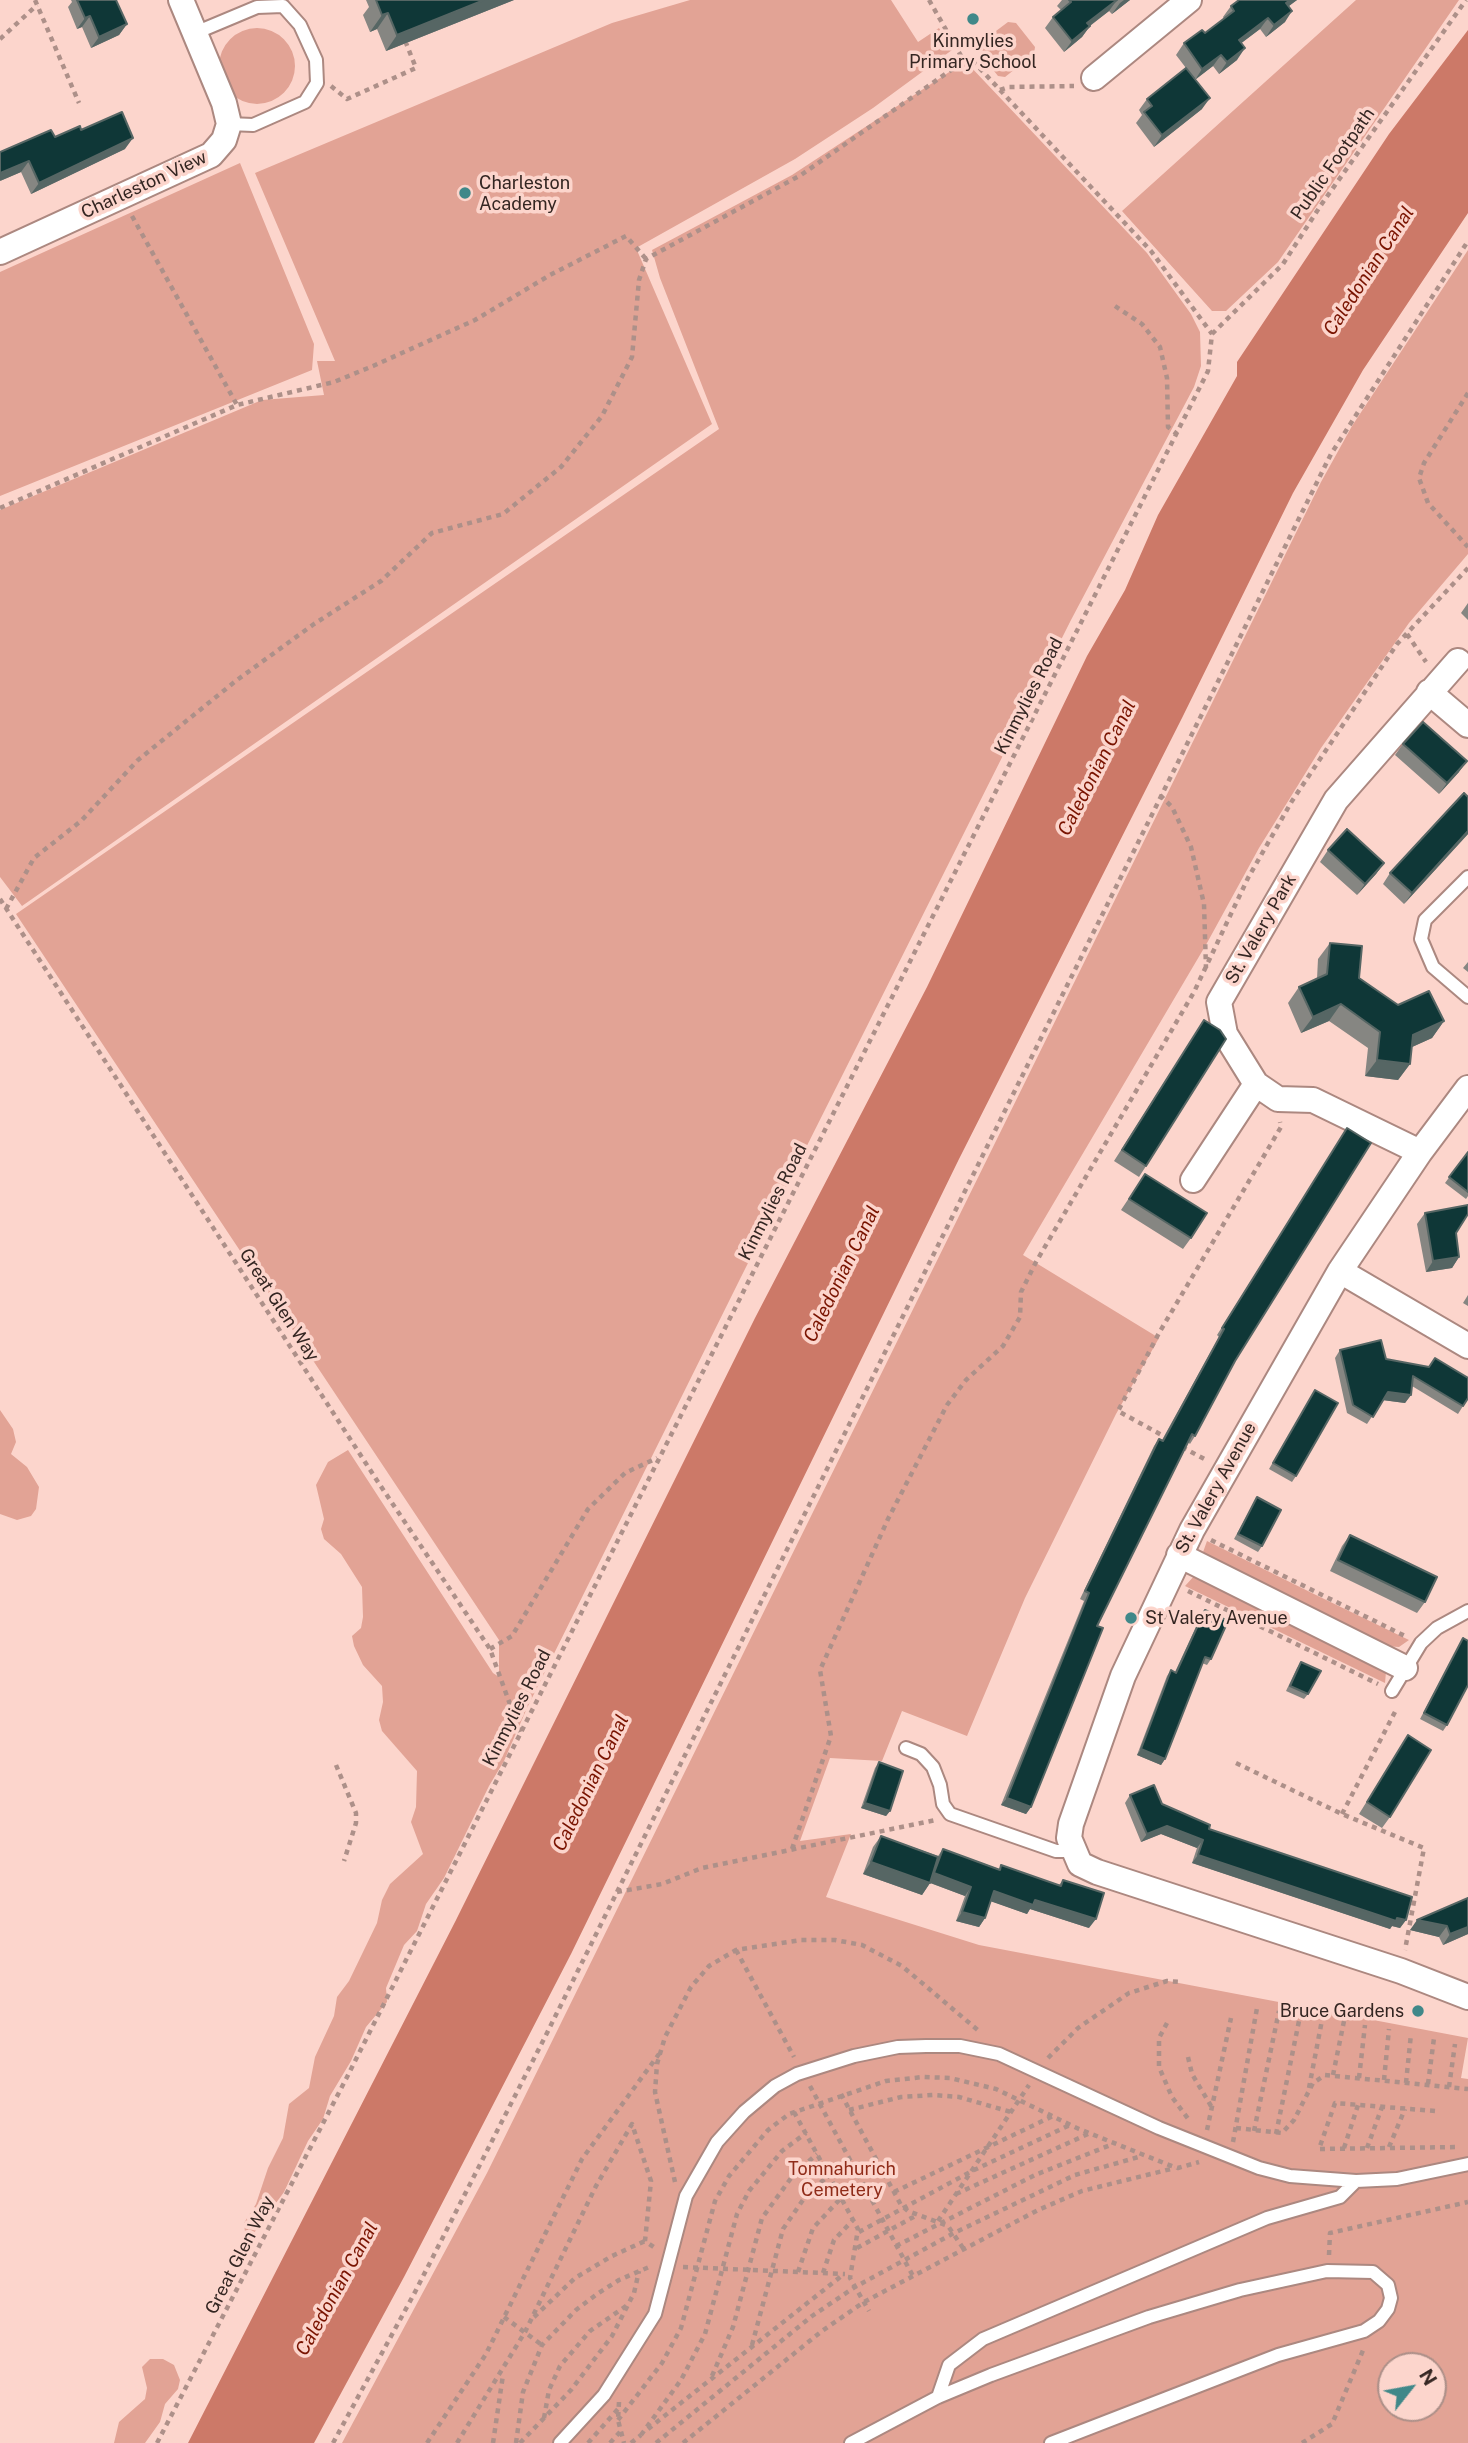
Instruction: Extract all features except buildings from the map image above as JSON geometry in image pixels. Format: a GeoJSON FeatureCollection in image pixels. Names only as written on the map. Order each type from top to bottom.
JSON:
{"type":"FeatureCollection","features":[{"type":"Feature","properties":{"kind":"street"},"geometry":{"type":"LineString","coordinates":[[181,0],[224,103],[229,124]]}},
{"type":"Feature","properties":{"kind":"street"},"geometry":{"type":"LineString","coordinates":[[1094,78],[1189,0]]}},
{"type":"Feature","properties":{"kind":"street","name":"Charleston View"},"geometry":{"type":"LineString","coordinates":[[0,252],[211,155],[225,140],[229,124]]}},
{"type":"Feature","properties":{"kind":"street","name":"St. Valery Park"},"geometry":{"type":"LineString","coordinates":[[1256,1084],[1225,1034],[1219,1002],[1336,800],[1458,661]]}},
{"type":"Feature","properties":{"kind":"street"},"geometry":{"type":"LineString","coordinates":[[1434,687],[1468,725]]}},
{"type":"Feature","properties":{"kind":"street"},"geometry":{"type":"LineString","coordinates":[[1192,1180],[1256,1084],[1278,1099],[1313,1100],[1420,1152]]}},
{"type":"Feature","properties":{"kind":"street","name":"St. Valery Avenue"},"geometry":{"type":"LineString","coordinates":[[1072,1851],[1069,1838],[1071,1824],[1123,1676],[1179,1555],[1224,1470],[1340,1270],[1420,1152],[1468,1088]]}},
{"type":"Feature","properties":{"kind":"street"},"geometry":{"type":"LineString","coordinates":[[1340,1270],[1468,1346]]}},
{"type":"Feature","properties":{"kind":"street"},"geometry":{"type":"LineString","coordinates":[[1179,1555],[1405,1668]]}},
{"type":"Feature","properties":{"kind":"street"},"geometry":{"type":"LineString","coordinates":[[1072,1851],[1080,1864],[1097,1872],[1401,1971],[1468,1997]]}},
{"type":"Feature","properties":{"kind":"lane"},"geometry":{"type":"LineString","coordinates":[[195,33],[257,7],[283,6],[300,25],[316,60],[317,83],[305,102],[253,125],[229,124]]}},
{"type":"Feature","properties":{"kind":"lane"},"geometry":{"type":"LineString","coordinates":[[1468,877],[1425,920],[1421,939],[1433,967],[1468,997]]}},
{"type":"Feature","properties":{"kind":"lane"},"geometry":{"type":"LineString","coordinates":[[1392,1691],[1421,1643],[1437,1628],[1468,1611]]}},
{"type":"Feature","properties":{"kind":"lane"},"geometry":{"type":"LineString","coordinates":[[906,1748],[921,1754],[933,1767],[943,1804],[950,1814],[1056,1851],[1072,1851]]}},
{"type":"Feature","properties":{"kind":"lane"},"geometry":{"type":"LineString","coordinates":[[560,2443],[604,2395],[655,2314],[682,2210],[698,2172],[717,2142],[744,2112],[775,2086],[802,2073],[898,2047],[960,2046],[999,2054],[1104,2105],[1259,2168],[1290,2176],[1356,2181],[1397,2179],[1468,2164]]}},
{"type":"Feature","properties":{"kind":"lane"},"geometry":{"type":"LineString","coordinates":[[938,2397],[949,2365],[983,2339],[1267,2218],[1340,2197],[1356,2181]]}},
{"type":"Feature","properties":{"kind":"lane"},"geometry":{"type":"LineString","coordinates":[[850,2443],[938,2397],[1149,2317],[1240,2291],[1327,2271],[1371,2272],[1382,2277],[1391,2298],[1388,2309],[1374,2325],[1364,2331],[1278,2355],[1051,2443]]}},
{"type":"Feature","properties":{"kind":"path"},"geometry":{"type":"LineString","coordinates":[[929,0],[964,61]]}},
{"type":"Feature","properties":{"kind":"path","name":"Public Footpath"},"geometry":{"type":"LineString","coordinates":[[1212,334],[1283,264],[1321,205],[1466,0]]}},
{"type":"Feature","properties":{"kind":"path"},"geometry":{"type":"LineString","coordinates":[[0,39],[36,2],[79,103]]}},
{"type":"Feature","properties":{"kind":"path"},"geometry":{"type":"LineString","coordinates":[[317,74],[347,99],[416,68],[406,43]]}},
{"type":"Feature","properties":{"kind":"path"},"geometry":{"type":"LineString","coordinates":[[6,909],[34,858],[82,821],[138,760],[236,680],[314,624],[382,581],[432,533],[503,514],[561,467],[602,416],[632,357],[639,280],[646,259],[801,176],[964,61],[971,59],[1151,251],[1212,334]]}},
{"type":"Feature","properties":{"kind":"path"},"geometry":{"type":"LineString","coordinates":[[1000,90],[1009,87],[1080,86],[1094,78]]}},
{"type":"Feature","properties":{"kind":"path"},"geometry":{"type":"LineString","coordinates":[[121,196],[237,405]]}},
{"type":"Feature","properties":{"kind":"path"},"geometry":{"type":"LineString","coordinates":[[0,508],[237,405],[322,385],[373,366],[475,320],[550,275],[626,236],[646,259]]}},
{"type":"Feature","properties":{"kind":"path"},"geometry":{"type":"LineString","coordinates":[[333,2443],[414,2294],[616,1892],[1331,454],[1468,241]]}},
{"type":"Feature","properties":{"kind":"path"},"geometry":{"type":"LineString","coordinates":[[1115,306],[1142,324],[1160,347],[1167,378],[1168,428],[1177,434]]}},
{"type":"Feature","properties":{"kind":"path","name":"Kinmylies Road"},"geometry":{"type":"LineString","coordinates":[[346,2079],[657,1458],[1209,371],[1212,334]]}},
{"type":"Feature","properties":{"kind":"path"},"geometry":{"type":"LineString","coordinates":[[1468,393],[1424,463],[1419,478],[1428,503],[1468,547]]}},
{"type":"Feature","properties":{"kind":"path"},"geometry":{"type":"LineString","coordinates":[[792,1849],[831,1736],[820,1670],[888,1518],[947,1405],[1009,1336],[1020,1317],[1021,1292],[1036,1262],[1206,968],[1248,878],[1292,802],[1407,634],[1468,568]]}},
{"type":"Feature","properties":{"kind":"path"},"geometry":{"type":"LineString","coordinates":[[1407,634],[1434,687]]}},
{"type":"Feature","properties":{"kind":"path"},"geometry":{"type":"LineString","coordinates":[[1160,795],[1172,807],[1191,847],[1204,904],[1206,968]]}},
{"type":"Feature","properties":{"kind":"path","name":"Great Glen Way"},"geometry":{"type":"LineString","coordinates":[[0,899],[377,1482],[489,1649],[520,1733]]}},
{"type":"Feature","properties":{"kind":"path"},"geometry":{"type":"LineString","coordinates":[[1224,1470],[1118,1411],[1159,1333],[1281,1127],[1278,1099]]}},
{"type":"Feature","properties":{"kind":"path"},"geometry":{"type":"LineString","coordinates":[[489,1649],[512,1636],[588,1510],[625,1473],[657,1458]]}},
{"type":"Feature","properties":{"kind":"path"},"geometry":{"type":"LineString","coordinates":[[1192,1530],[1421,1643]]}},
{"type":"Feature","properties":{"kind":"path"},"geometry":{"type":"LineString","coordinates":[[1342,1814],[1397,1707]]}},
{"type":"Feature","properties":{"kind":"path"},"geometry":{"type":"LineString","coordinates":[[1237,1763],[1342,1814],[1424,1847],[1401,1971]]}},
{"type":"Feature","properties":{"kind":"path"},"geometry":{"type":"LineString","coordinates":[[336,1765],[356,1813],[356,1823],[344,1861]]}},
{"type":"Feature","properties":{"kind":"path"},"geometry":{"type":"LineString","coordinates":[[616,1892],[662,1884],[702,1868],[950,1814]]}},
{"type":"Feature","properties":{"kind":"path"},"geometry":{"type":"LineString","coordinates":[[427,2443],[469,2382],[582,2159],[661,2051],[691,1987],[709,1966],[736,1951],[801,1940],[835,1940],[862,1945],[902,1966],[984,2035]]}},
{"type":"Feature","properties":{"kind":"path"},"geometry":{"type":"LineString","coordinates":[[736,1951],[913,2276]]}},
{"type":"Feature","properties":{"kind":"path"},"geometry":{"type":"LineString","coordinates":[[683,2443],[822,2331],[864,2302],[963,2248],[1082,2191],[1125,2178],[1178,2168],[1217,2149],[1236,2128],[1242,2076],[1257,2008]]}},
{"type":"Feature","properties":{"kind":"path"},"geometry":{"type":"LineString","coordinates":[[1254,2131],[1279,2011]]}},
{"type":"Feature","properties":{"kind":"path"},"geometry":{"type":"LineString","coordinates":[[1276,2134],[1300,2016]]}},
{"type":"Feature","properties":{"kind":"path"},"geometry":{"type":"LineString","coordinates":[[1217,2149],[1212,2107],[1231,2018]]}},
{"type":"Feature","properties":{"kind":"path"},"geometry":{"type":"LineString","coordinates":[[1307,2095],[1322,2020]]}},
{"type":"Feature","properties":{"kind":"path"},"geometry":{"type":"LineString","coordinates":[[1333,2075],[1344,2021]]}},
{"type":"Feature","properties":{"kind":"path"},"geometry":{"type":"LineString","coordinates":[[1167,2023],[1157,2052],[1163,2080],[1183,2114],[1217,2149]]}},
{"type":"Feature","properties":{"kind":"path"},"geometry":{"type":"LineString","coordinates":[[1359,2078],[1365,2025]]}},
{"type":"Feature","properties":{"kind":"path"},"geometry":{"type":"LineString","coordinates":[[1384,2080],[1389,2029]]}},
{"type":"Feature","properties":{"kind":"path"},"geometry":{"type":"LineString","coordinates":[[1406,2082],[1411,2034]]}},
{"type":"Feature","properties":{"kind":"path"},"geometry":{"type":"LineString","coordinates":[[1428,2084],[1434,2038]]}},
{"type":"Feature","properties":{"kind":"path"},"geometry":{"type":"LineString","coordinates":[[1449,2087],[1455,2044]]}},
{"type":"Feature","properties":{"kind":"path"},"geometry":{"type":"LineString","coordinates":[[661,2051],[655,2092],[682,2210]]}},
{"type":"Feature","properties":{"kind":"path"},"geometry":{"type":"LineString","coordinates":[[1188,2057],[1192,2074],[1212,2107]]}},
{"type":"Feature","properties":{"kind":"path"},"geometry":{"type":"LineString","coordinates":[[1236,2128],[1276,2134],[1290,2126],[1319,2077],[1333,2075],[1468,2089]]}},
{"type":"Feature","properties":{"kind":"path"},"geometry":{"type":"LineString","coordinates":[[618,2420],[647,2385],[681,2328],[715,2201],[729,2176],[768,2130],[794,2112],[886,2081],[923,2077],[950,2078],[996,2089],[1114,2144],[1178,2168]]}},
{"type":"Feature","properties":{"kind":"path","name":"Great Glen Way"},"geometry":{"type":"LineString","coordinates":[[157,2443],[346,2079]]}},
{"type":"Feature","properties":{"kind":"path"},"geometry":{"type":"LineString","coordinates":[[841,2094],[902,2206],[948,2226],[963,2248]]}},
{"type":"Feature","properties":{"kind":"path"},"geometry":{"type":"LineString","coordinates":[[849,2110],[901,2097],[933,2095],[959,2097],[1011,2112]]}},
{"type":"Feature","properties":{"kind":"path"},"geometry":{"type":"LineString","coordinates":[[1435,2111],[1335,2103],[1319,2149],[1468,2148]]}},
{"type":"Feature","properties":{"kind":"path"},"geometry":{"type":"LineString","coordinates":[[1344,2148],[1358,2105]]}},
{"type":"Feature","properties":{"kind":"path"},"geometry":{"type":"LineString","coordinates":[[1367,2148],[1382,2107]]}},
{"type":"Feature","properties":{"kind":"path"},"geometry":{"type":"LineString","coordinates":[[1389,2147],[1405,2109]]}},
{"type":"Feature","properties":{"kind":"path"},"geometry":{"type":"LineString","coordinates":[[631,2443],[752,2344],[847,2274],[859,2232],[794,2112]]}},
{"type":"Feature","properties":{"kind":"path"},"geometry":{"type":"LineString","coordinates":[[894,2192],[1053,2116]]}},
{"type":"Feature","properties":{"kind":"path"},"geometry":{"type":"LineString","coordinates":[[457,2443],[504,2371],[596,2186],[632,2124],[651,2181],[645,2241]]}},
{"type":"Feature","properties":{"kind":"path"},"geometry":{"type":"LineString","coordinates":[[859,2232],[902,2206],[1071,2124]]}},
{"type":"Feature","properties":{"kind":"path"},"geometry":{"type":"LineString","coordinates":[[641,2435],[696,2354],[724,2269],[737,2214],[750,2191],[782,2151],[806,2133]]}},
{"type":"Feature","properties":{"kind":"path"},"geometry":{"type":"LineString","coordinates":[[956,2195],[1090,2133]]}},
{"type":"Feature","properties":{"kind":"path"},"geometry":{"type":"LineString","coordinates":[[897,2246],[939,2222],[1035,2175],[1114,2144]]}},
{"type":"Feature","properties":{"kind":"path"},"geometry":{"type":"LineString","coordinates":[[712,2377],[733,2326],[762,2218],[794,2174],[817,2154]]}},
{"type":"Feature","properties":{"kind":"path"},"geometry":{"type":"LineString","coordinates":[[656,2443],[812,2316],[855,2287],[954,2233],[1075,2175],[1144,2155]]}},
{"type":"Feature","properties":{"kind":"path"},"geometry":{"type":"LineString","coordinates":[[752,2344],[783,2228],[792,2213],[829,2175]]}},
{"type":"Feature","properties":{"kind":"path"},"geometry":{"type":"LineString","coordinates":[[798,2272],[813,2228],[841,2198]]}},
{"type":"Feature","properties":{"kind":"path"},"geometry":{"type":"LineString","coordinates":[[1330,2233],[1468,2202]]}},
{"type":"Feature","properties":{"kind":"path"},"geometry":{"type":"LineString","coordinates":[[856,2249],[917,2214]]}},
{"type":"Feature","properties":{"kind":"path"},"geometry":{"type":"LineString","coordinates":[[823,2273],[834,2240],[853,2220]]}},
{"type":"Feature","properties":{"kind":"path"},"geometry":{"type":"LineString","coordinates":[[645,2241],[669,2263]]}},
{"type":"Feature","properties":{"kind":"path"},"geometry":{"type":"LineString","coordinates":[[530,2321],[575,2278],[612,2256],[645,2241]]}},
{"type":"Feature","properties":{"kind":"path"},"geometry":{"type":"LineString","coordinates":[[518,2443],[523,2392],[542,2345],[576,2309],[619,2280],[669,2263],[699,2268],[847,2274]]}},
{"type":"Feature","properties":{"kind":"path"},"geometry":{"type":"LineString","coordinates":[[518,2443],[543,2420],[594,2361],[630,2303],[639,2271]]}},
{"type":"Feature","properties":{"kind":"path"},"geometry":{"type":"LineString","coordinates":[[847,2274],[869,2311]]}},
{"type":"Feature","properties":{"kind":"path"},"geometry":{"type":"LineString","coordinates":[[543,2420],[549,2390],[560,2366],[590,2331],[630,2303]]}},
{"type":"Feature","properties":{"kind":"path"},"geometry":{"type":"LineString","coordinates":[[504,2317],[542,2345]]}},
{"type":"Feature","properties":{"kind":"path"},"geometry":{"type":"LineString","coordinates":[[1302,2443],[1332,2424],[1374,2325]]}},
{"type":"Feature","properties":{"kind":"path"},"geometry":{"type":"LineString","coordinates":[[493,2443],[504,2371]]}},
{"type":"Feature","properties":{"kind":"path"},"geometry":{"type":"LineString","coordinates":[[618,2374],[618,2420],[624,2443]]}},
{"type":"Feature","properties":{"kind":"path"},"geometry":{"type":"LineString","coordinates":[[588,2443],[619,2409]]}},
{"type":"Feature","properties":{"kind":"path"},"geometry":{"type":"LineString","coordinates":[[610,2443],[620,2431]]}},
{"type":"Feature","properties":{"kind":"green space"},"geometry":{"type":"Polygon","coordinates":[[[690,0],[891,0],[918,42],[939,28],[952,50],[873,108],[795,159],[636,248],[712,424],[22,906],[0,877],[0,510],[262,400],[324,395],[317,361],[335,361],[255,173],[612,23],[690,0]]]}},
{"type":"Feature","properties":{"kind":"green space"},"geometry":{"type":"Polygon","coordinates":[[[1356,0],[1459,0],[1278,262],[1226,311],[1212,311],[1122,211],[1356,0]]]}},
{"type":"Feature","properties":{"kind":"green space"},"geometry":{"type":"Polygon","coordinates":[[[1008,22],[1016,23],[1035,47],[1034,54],[1005,77],[998,76],[979,52],[980,43],[1008,22]]]}},
{"type":"Feature","properties":{"kind":"green space"},"geometry":{"type":"Polygon","coordinates":[[[257,28],[272,31],[284,39],[292,51],[295,66],[292,81],[284,93],[272,101],[257,104],[242,101],[230,93],[222,81],[219,66],[222,51],[230,39],[242,31],[257,28]]]}},
{"type":"Feature","properties":{"kind":"green space"},"geometry":{"type":"Polygon","coordinates":[[[963,63],[968,64],[1147,253],[1191,314],[1200,332],[1201,366],[1194,387],[1071,620],[741,1277],[527,1708],[504,1761],[444,1878],[426,1904],[417,1931],[404,1945],[386,1988],[387,2002],[366,2027],[351,2061],[330,2096],[323,2119],[308,2141],[284,2192],[254,2233],[245,2232],[244,2223],[256,2204],[268,2168],[283,2138],[289,2104],[309,2088],[315,2057],[334,2016],[337,1997],[349,1981],[377,1923],[382,1900],[390,1884],[423,1854],[411,1822],[416,1807],[417,1771],[382,1731],[379,1720],[383,1702],[382,1686],[363,1665],[354,1646],[352,1636],[361,1628],[363,1617],[362,1587],[341,1554],[324,1539],[321,1529],[324,1519],[316,1485],[328,1462],[348,1450],[493,1673],[499,1677],[499,1640],[16,914],[719,429],[660,278],[652,250],[792,175],[963,63]]]}},
{"type":"Feature","properties":{"kind":"green space"},"geometry":{"type":"Polygon","coordinates":[[[240,163],[314,344],[312,370],[0,496],[0,272],[240,163]]]}},
{"type":"Feature","properties":{"kind":"green space","name":"Tomnahurich Cemetery"},"geometry":{"type":"Polygon","coordinates":[[[1468,250],[1468,554],[1409,623],[1321,748],[1259,848],[1207,943],[1023,1255],[1159,1338],[1116,1414],[1025,1598],[967,1736],[902,1711],[882,1761],[830,1758],[800,1841],[851,1834],[826,1897],[979,1945],[1468,2038],[1461,2078],[1468,2079],[1468,2443],[342,2443],[487,2173],[1321,482],[1352,426],[1468,250]]]}},
{"type":"Feature","properties":{"kind":"green space"},"geometry":{"type":"Polygon","coordinates":[[[0,1410],[13,1429],[16,1442],[11,1454],[27,1467],[39,1487],[36,1509],[31,1516],[17,1520],[0,1514],[0,1410]]]}},
{"type":"Feature","properties":{"kind":"green space"},"geometry":{"type":"Polygon","coordinates":[[[1207,1541],[1409,1640],[1399,1647],[1384,1646],[1202,1555],[1207,1541]]]}},
{"type":"Feature","properties":{"kind":"green space"},"geometry":{"type":"Polygon","coordinates":[[[1195,1575],[1386,1672],[1385,1683],[1185,1586],[1195,1575]]]}},
{"type":"Feature","properties":{"kind":"green space"},"geometry":{"type":"Polygon","coordinates":[[[150,2359],[163,2359],[174,2365],[180,2380],[178,2389],[165,2404],[160,2422],[145,2443],[114,2443],[119,2422],[145,2399],[147,2388],[142,2367],[150,2359]]]}},
{"type":"Feature","properties":{"kind":"water","name":"Caledonian Canal"},"geometry":{"type":"Polygon","coordinates":[[[1468,30],[1468,213],[1363,370],[1293,493],[959,1159],[571,1954],[404,2277],[314,2443],[188,2443],[455,1922],[755,1318],[927,987],[1087,656],[1125,590],[1158,515],[1237,376],[1237,362],[1389,134],[1468,30]]]}},
{"type":"Feature","properties":{"kind":"place","name":"Kinmylies Primary School"},"geometry":{"type":"Point","coordinates":[973,19]}},
{"type":"Feature","properties":{"kind":"place","name":"Charleston Academy"},"geometry":{"type":"Point","coordinates":[465,193]}},
{"type":"Feature","properties":{"kind":"place","name":"St Valery Avenue"},"geometry":{"type":"Point","coordinates":[1131,1618]}},
{"type":"Feature","properties":{"kind":"place","name":"Bruce Gardens"},"geometry":{"type":"Point","coordinates":[1418,2011]}}]}
